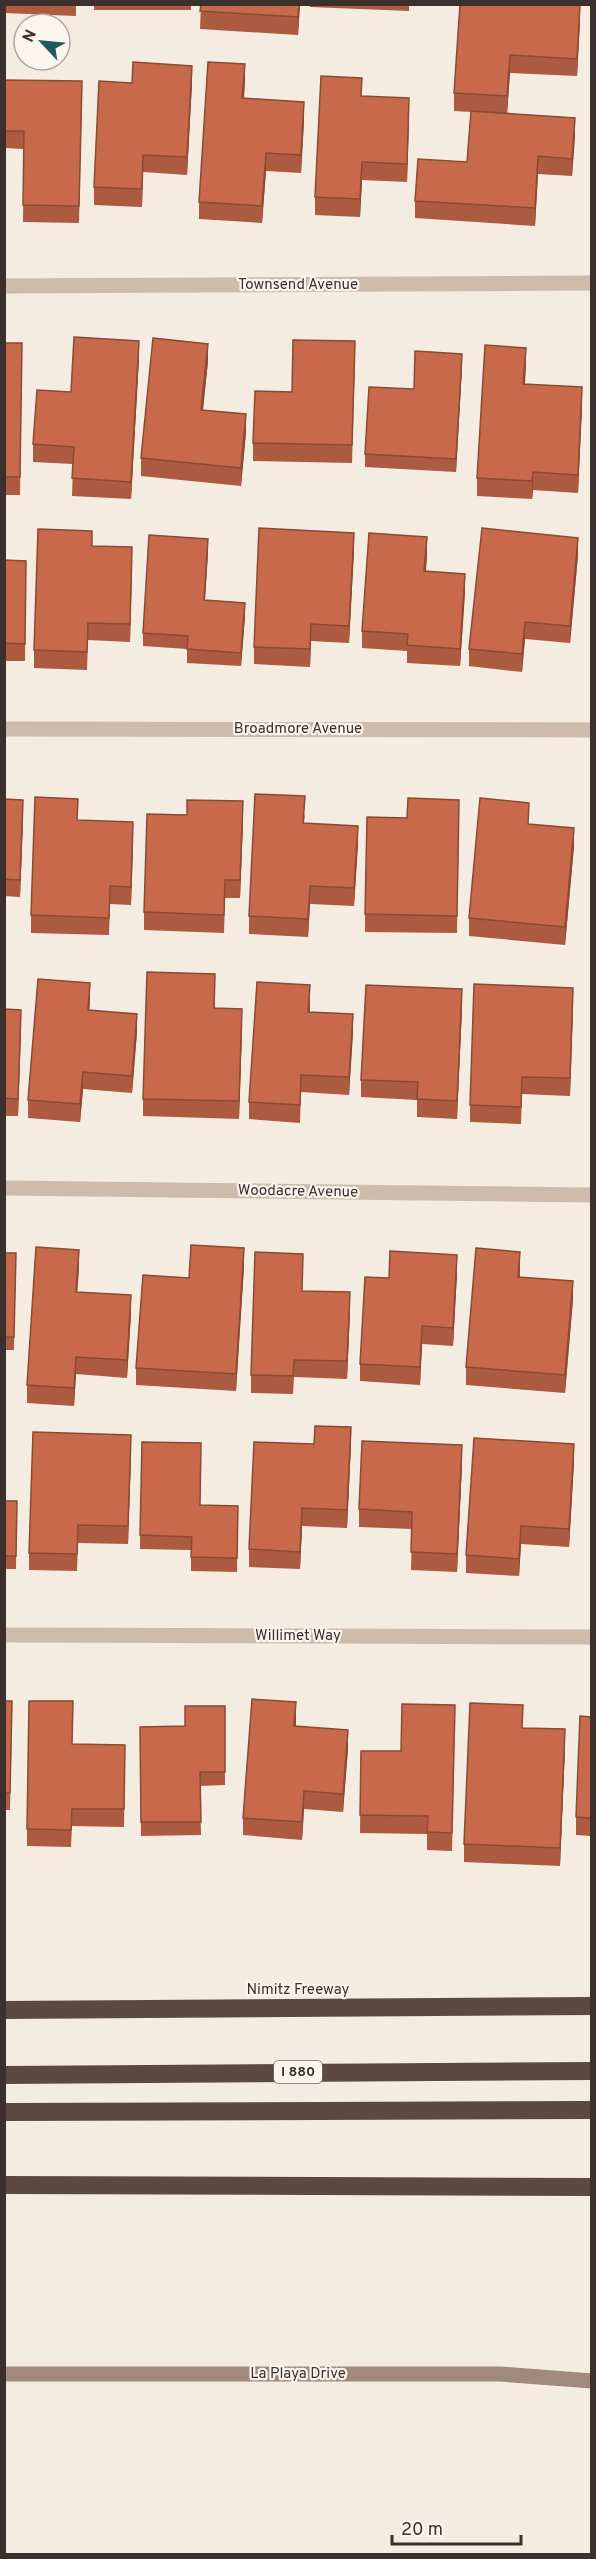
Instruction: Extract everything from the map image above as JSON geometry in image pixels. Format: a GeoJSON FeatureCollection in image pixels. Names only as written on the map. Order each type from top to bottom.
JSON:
{"type":"FeatureCollection","features":[{"type":"Feature","properties":{"kind":"highway","name":"Nimitz Freeway"},"geometry":{"type":"LineString","coordinates":[[4,2010],[591,2006]]}},
{"type":"Feature","properties":{"kind":"highway","name":"I 880"},"geometry":{"type":"LineString","coordinates":[[4,2075],[591,2071]]}},
{"type":"Feature","properties":{"kind":"highway"},"geometry":{"type":"LineString","coordinates":[[4,2112],[591,2110]]}},
{"type":"Feature","properties":{"kind":"highway"},"geometry":{"type":"LineString","coordinates":[[4,2185],[591,2187]]}},
{"type":"Feature","properties":{"kind":"main road","name":"La Playa Drive"},"geometry":{"type":"LineString","coordinates":[[4,2374],[500,2374],[591,2381]]}},
{"type":"Feature","properties":{"kind":"street","name":"Townsend Avenue"},"geometry":{"type":"LineString","coordinates":[[4,286],[591,284]]}},
{"type":"Feature","properties":{"kind":"street","name":"Broadmore Avenue"},"geometry":{"type":"LineString","coordinates":[[4,729],[591,730]]}},
{"type":"Feature","properties":{"kind":"street","name":"Woodacre Avenue"},"geometry":{"type":"LineString","coordinates":[[4,1188],[591,1195]]}},
{"type":"Feature","properties":{"kind":"street","name":"Willimet Way"},"geometry":{"type":"LineString","coordinates":[[4,1635],[591,1637]]}},
{"type":"Feature","properties":{"kind":"building"},"geometry":{"type":"Polygon","coordinates":[[[201,4],[299,4],[298,17],[200,11],[201,4]]]}},
{"type":"Feature","properties":{"kind":"building"},"geometry":{"type":"Polygon","coordinates":[[[460,4],[580,4],[577,59],[510,55],[507,96],[454,93],[460,4]]]}},
{"type":"Feature","properties":{"kind":"building"},"geometry":{"type":"Polygon","coordinates":[[[133,62],[192,66],[187,157],[143,155],[142,189],[94,187],[99,81],[132,83],[133,62]]]}},
{"type":"Feature","properties":{"kind":"building"},"geometry":{"type":"Polygon","coordinates":[[[208,62],[245,64],[242,98],[304,102],[301,155],[266,153],[262,206],[199,202],[208,62]]]}},
{"type":"Feature","properties":{"kind":"building"},"geometry":{"type":"Polygon","coordinates":[[[321,76],[362,78],[361,96],[409,98],[407,164],[362,162],[360,199],[315,197],[321,76]]]}},
{"type":"Feature","properties":{"kind":"building"},"geometry":{"type":"Polygon","coordinates":[[[4,80],[82,81],[79,206],[23,205],[24,131],[4,131],[4,80]]]}},
{"type":"Feature","properties":{"kind":"building"},"geometry":{"type":"Polygon","coordinates":[[[471,111],[575,118],[572,159],[538,156],[535,208],[415,201],[418,159],[467,162],[471,111]]]}},
{"type":"Feature","properties":{"kind":"building"},"geometry":{"type":"Polygon","coordinates":[[[74,337],[139,341],[131,482],[72,478],[74,447],[33,444],[37,390],[71,392],[74,337]]]}},
{"type":"Feature","properties":{"kind":"building"},"geometry":{"type":"Polygon","coordinates":[[[153,338],[208,344],[201,410],[246,414],[241,468],[141,458],[153,338]]]}},
{"type":"Feature","properties":{"kind":"building"},"geometry":{"type":"Polygon","coordinates":[[[293,340],[355,341],[352,445],[253,443],[255,391],[292,392],[293,340]]]}},
{"type":"Feature","properties":{"kind":"building"},"geometry":{"type":"Polygon","coordinates":[[[4,343],[22,343],[20,477],[4,477],[4,343]]]}},
{"type":"Feature","properties":{"kind":"building"},"geometry":{"type":"Polygon","coordinates":[[[485,345],[526,348],[523,384],[582,387],[578,475],[533,472],[532,481],[477,478],[485,345]]]}},
{"type":"Feature","properties":{"kind":"building"},"geometry":{"type":"Polygon","coordinates":[[[415,351],[462,354],[456,459],[365,454],[369,387],[414,389],[415,351]]]}},
{"type":"Feature","properties":{"kind":"building"},"geometry":{"type":"Polygon","coordinates":[[[259,528],[354,533],[349,626],[311,624],[310,649],[254,647],[259,528]]]}},
{"type":"Feature","properties":{"kind":"building"},"geometry":{"type":"Polygon","coordinates":[[[482,528],[578,538],[570,626],[525,622],[522,654],[469,649],[482,528]]]}},
{"type":"Feature","properties":{"kind":"building"},"geometry":{"type":"Polygon","coordinates":[[[38,529],[92,531],[92,546],[132,547],[130,624],[88,623],[87,652],[34,650],[38,529]]]}},
{"type":"Feature","properties":{"kind":"building"},"geometry":{"type":"Polygon","coordinates":[[[369,533],[427,537],[424,571],[465,574],[460,649],[407,645],[408,634],[362,631],[369,533]]]}},
{"type":"Feature","properties":{"kind":"building"},"geometry":{"type":"Polygon","coordinates":[[[149,535],[208,539],[204,600],[245,603],[241,653],[187,649],[188,636],[143,633],[149,535]]]}},
{"type":"Feature","properties":{"kind":"building"},"geometry":{"type":"Polygon","coordinates":[[[4,560],[26,561],[25,644],[4,643],[4,560]]]}},
{"type":"Feature","properties":{"kind":"building"},"geometry":{"type":"Polygon","coordinates":[[[255,794],[305,796],[303,823],[358,826],[354,888],[310,886],[308,919],[249,916],[255,794]]]}},
{"type":"Feature","properties":{"kind":"building"},"geometry":{"type":"Polygon","coordinates":[[[35,797],[78,799],[77,820],[133,822],[131,887],[110,886],[109,918],[31,915],[35,797]]]}},
{"type":"Feature","properties":{"kind":"building"},"geometry":{"type":"Polygon","coordinates":[[[408,798],[459,800],[457,916],[365,914],[367,817],[407,818],[408,798]]]}},
{"type":"Feature","properties":{"kind":"building"},"geometry":{"type":"Polygon","coordinates":[[[480,798],[529,803],[528,824],[574,828],[565,927],[469,918],[480,798]]]}},
{"type":"Feature","properties":{"kind":"building"},"geometry":{"type":"Polygon","coordinates":[[[4,799],[23,800],[20,880],[4,879],[4,799]]]}},
{"type":"Feature","properties":{"kind":"building"},"geometry":{"type":"Polygon","coordinates":[[[187,800],[243,801],[240,880],[225,880],[224,915],[144,912],[147,814],[187,815],[187,800]]]}},
{"type":"Feature","properties":{"kind":"building"},"geometry":{"type":"Polygon","coordinates":[[[147,972],[215,974],[214,1008],[242,1009],[239,1101],[143,1099],[147,972]]]}},
{"type":"Feature","properties":{"kind":"building"},"geometry":{"type":"Polygon","coordinates":[[[38,979],[90,983],[88,1010],[137,1014],[132,1076],[83,1072],[80,1104],[28,1100],[38,979]]]}},
{"type":"Feature","properties":{"kind":"building"},"geometry":{"type":"Polygon","coordinates":[[[257,982],[310,985],[308,1012],[353,1014],[349,1077],[301,1075],[300,1105],[249,1102],[257,982]]]}},
{"type":"Feature","properties":{"kind":"building"},"geometry":{"type":"Polygon","coordinates":[[[474,984],[573,988],[570,1078],[522,1077],[521,1107],[470,1105],[474,984]]]}},
{"type":"Feature","properties":{"kind":"building"},"geometry":{"type":"Polygon","coordinates":[[[366,985],[462,989],[457,1101],[417,1099],[418,1082],[361,1080],[366,985]]]}},
{"type":"Feature","properties":{"kind":"building"},"geometry":{"type":"Polygon","coordinates":[[[4,1009],[21,1010],[18,1099],[4,1098],[4,1009]]]}},
{"type":"Feature","properties":{"kind":"building"},"geometry":{"type":"Polygon","coordinates":[[[191,1245],[244,1248],[236,1374],[136,1368],[143,1275],[189,1278],[191,1245]]]}},
{"type":"Feature","properties":{"kind":"building"},"geometry":{"type":"Polygon","coordinates":[[[36,1247],[79,1250],[76,1292],[131,1295],[127,1360],[76,1357],[74,1388],[27,1385],[36,1247]]]}},
{"type":"Feature","properties":{"kind":"building"},"geometry":{"type":"Polygon","coordinates":[[[476,1248],[520,1252],[518,1277],[573,1281],[565,1375],[466,1367],[476,1248]]]}},
{"type":"Feature","properties":{"kind":"building"},"geometry":{"type":"Polygon","coordinates":[[[390,1251],[457,1255],[453,1328],[422,1326],[420,1367],[360,1364],[365,1277],[389,1278],[390,1251]]]}},
{"type":"Feature","properties":{"kind":"building"},"geometry":{"type":"Polygon","coordinates":[[[255,1252],[303,1254],[302,1291],[350,1292],[347,1361],[294,1360],[293,1376],[251,1375],[255,1252]]]}},
{"type":"Feature","properties":{"kind":"building"},"geometry":{"type":"Polygon","coordinates":[[[4,1253],[16,1253],[14,1337],[4,1337],[4,1253]]]}},
{"type":"Feature","properties":{"kind":"building"},"geometry":{"type":"Polygon","coordinates":[[[315,1426],[351,1427],[347,1510],[302,1508],[300,1552],[249,1549],[254,1442],[314,1444],[315,1426]]]}},
{"type":"Feature","properties":{"kind":"building"},"geometry":{"type":"Polygon","coordinates":[[[33,1432],[131,1435],[128,1526],[78,1525],[77,1554],[29,1553],[33,1432]]]}},
{"type":"Feature","properties":{"kind":"building"},"geometry":{"type":"Polygon","coordinates":[[[474,1438],[574,1444],[569,1529],[521,1526],[519,1559],[466,1555],[474,1438]]]}},
{"type":"Feature","properties":{"kind":"building"},"geometry":{"type":"Polygon","coordinates":[[[362,1441],[462,1445],[457,1554],[411,1552],[412,1512],[359,1509],[362,1441]]]}},
{"type":"Feature","properties":{"kind":"building"},"geometry":{"type":"Polygon","coordinates":[[[142,1442],[201,1443],[200,1505],[238,1506],[237,1558],[191,1557],[192,1537],[140,1535],[142,1442]]]}},
{"type":"Feature","properties":{"kind":"building"},"geometry":{"type":"Polygon","coordinates":[[[4,1501],[17,1501],[16,1556],[4,1556],[4,1501]]]}},
{"type":"Feature","properties":{"kind":"building"},"geometry":{"type":"Polygon","coordinates":[[[252,1699],[296,1702],[294,1726],[348,1730],[343,1794],[304,1791],[302,1822],[243,1818],[252,1699]]]}},
{"type":"Feature","properties":{"kind":"building"},"geometry":{"type":"Polygon","coordinates":[[[4,1701],[12,1701],[10,1793],[4,1793],[4,1701]]]}},
{"type":"Feature","properties":{"kind":"building"},"geometry":{"type":"Polygon","coordinates":[[[29,1701],[73,1701],[72,1744],[125,1745],[124,1809],[72,1809],[71,1830],[27,1829],[29,1701]]]}},
{"type":"Feature","properties":{"kind":"building"},"geometry":{"type":"Polygon","coordinates":[[[470,1703],[523,1705],[522,1728],[565,1729],[560,1848],[464,1844],[470,1703]]]}},
{"type":"Feature","properties":{"kind":"building"},"geometry":{"type":"Polygon","coordinates":[[[402,1704],[455,1705],[452,1833],[427,1832],[428,1816],[360,1815],[361,1751],[401,1751],[402,1704]]]}},
{"type":"Feature","properties":{"kind":"building"},"geometry":{"type":"Polygon","coordinates":[[[185,1706],[225,1706],[225,1772],[200,1772],[201,1822],[141,1822],[140,1727],[185,1726],[185,1706]]]}},
{"type":"Feature","properties":{"kind":"building"},"geometry":{"type":"Polygon","coordinates":[[[580,1716],[591,1717],[591,1818],[576,1817],[580,1716]]]}}]}
